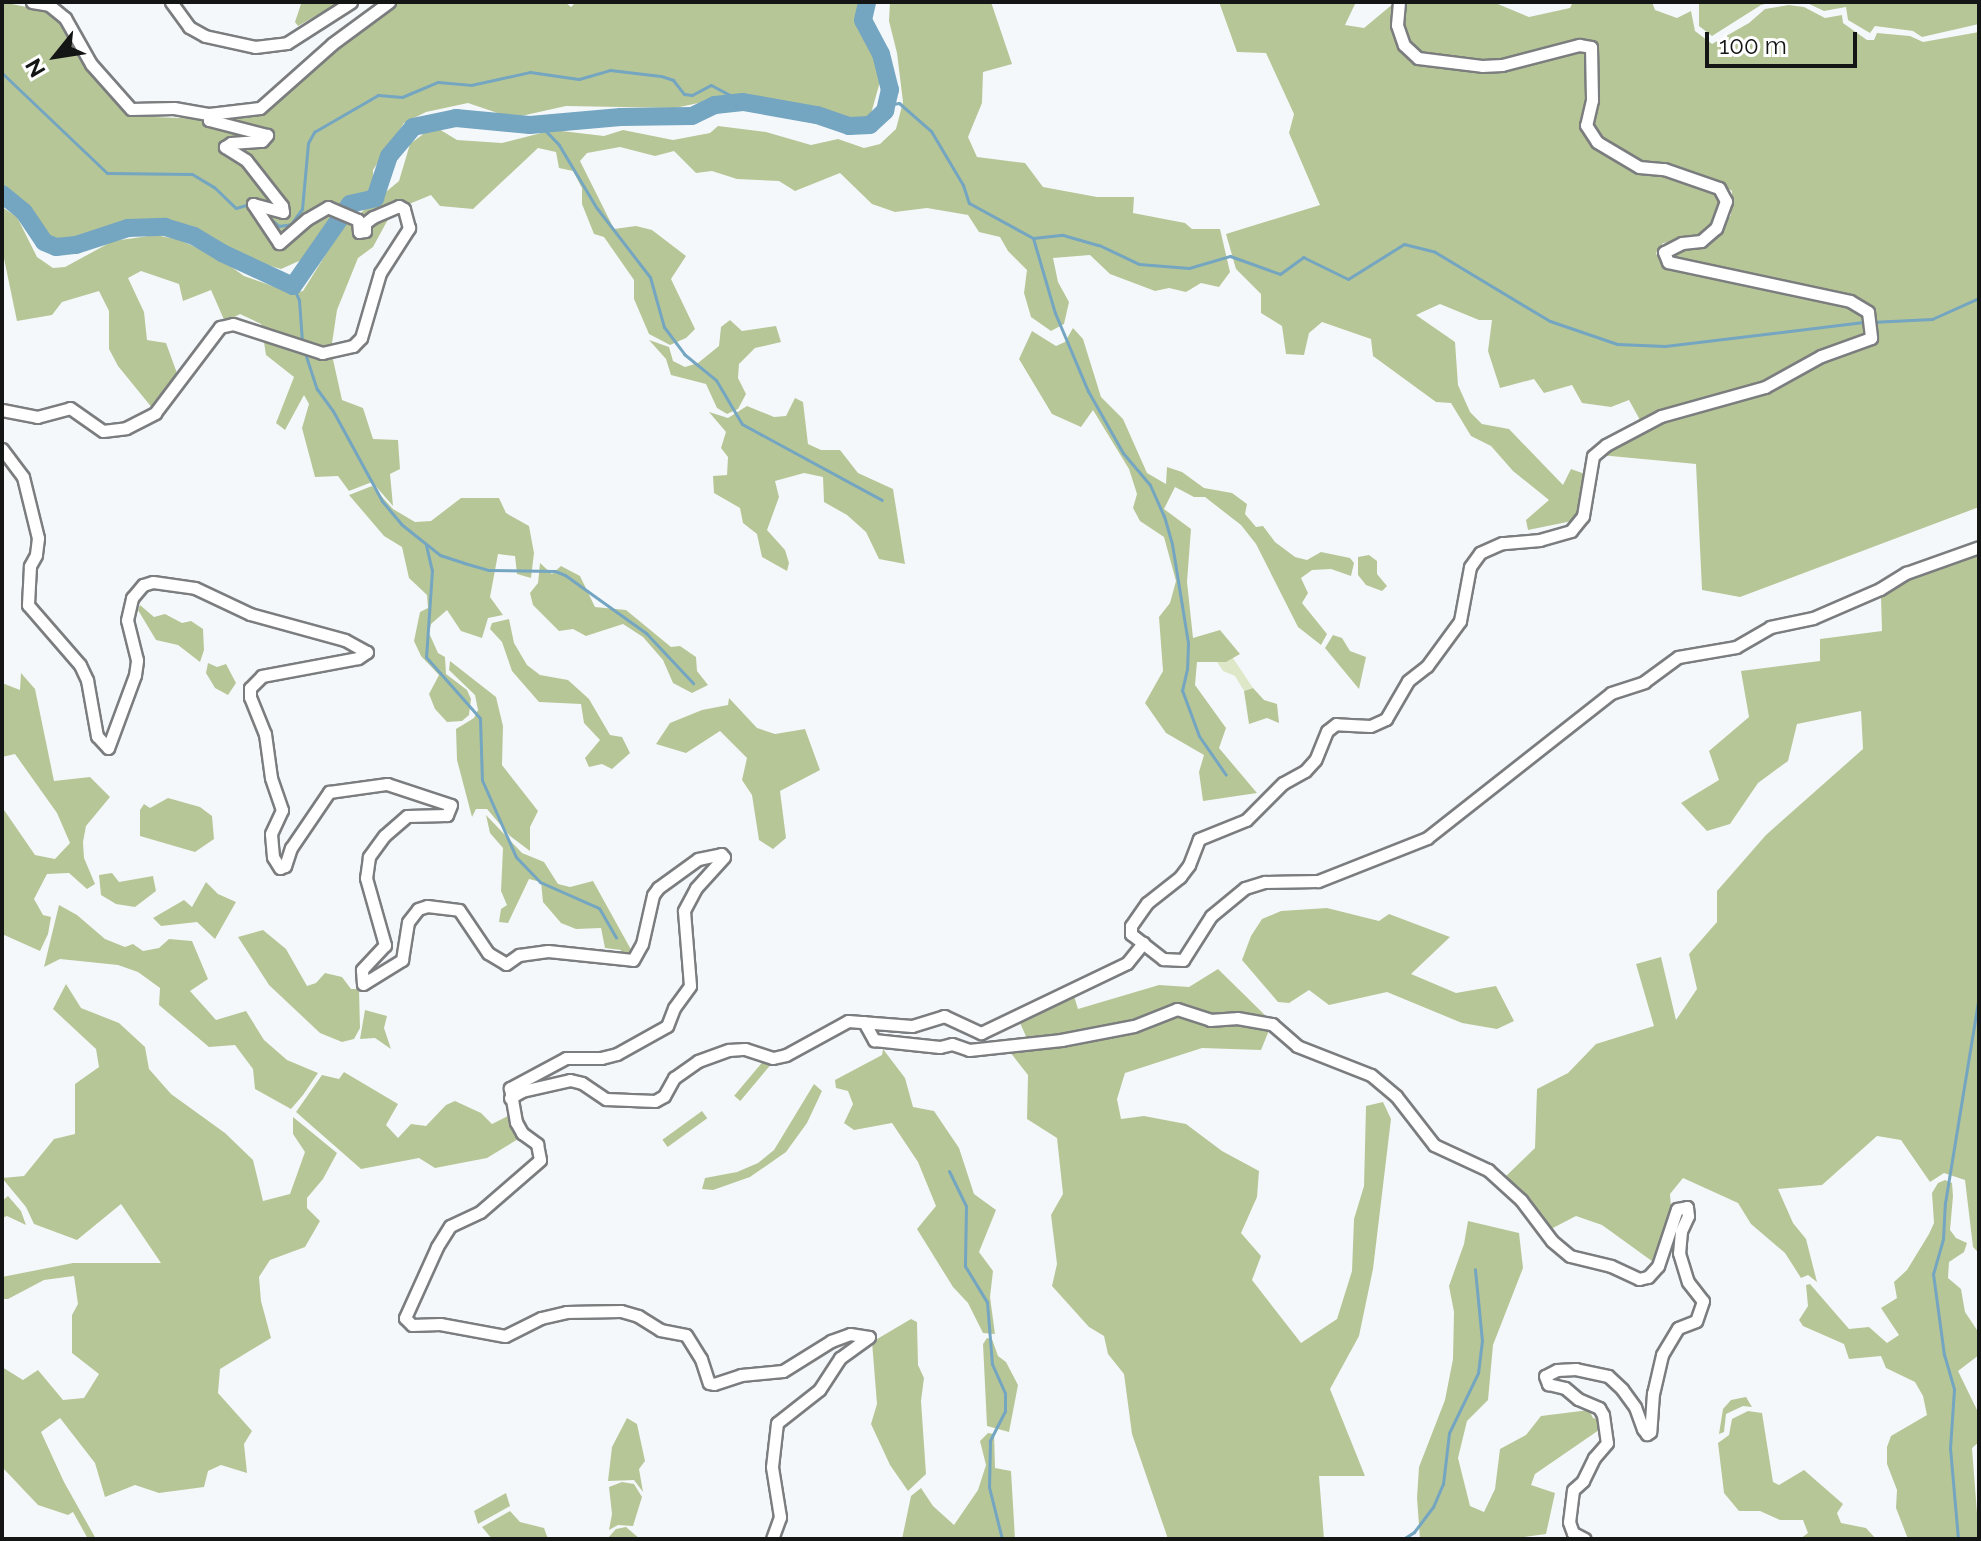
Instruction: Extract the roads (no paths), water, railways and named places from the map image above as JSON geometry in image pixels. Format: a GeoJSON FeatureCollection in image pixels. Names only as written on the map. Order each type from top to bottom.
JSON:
{"type":"FeatureCollection","features":[{"type":"Feature","properties":{"kind":"street"},"geometry":{"type":"LineString","coordinates":[[32,2],[49,5],[65,18],[91,64],[131,109],[174,108],[209,114],[260,108],[341,36],[389,2]]}},
{"type":"Feature","properties":{"kind":"street"},"geometry":{"type":"LineString","coordinates":[[171,2],[189,27],[205,36],[255,47],[287,43],[351,2]]}},
{"type":"Feature","properties":{"kind":"street"},"geometry":{"type":"LineString","coordinates":[[1399,2],[1397,25],[1404,45],[1418,58],[1492,65],[1579,45],[1591,47],[1592,100],[1586,125],[1597,142],[1639,167],[1664,169],[1719,188],[1726,201],[1716,228],[1701,241],[1682,243],[1664,252],[1668,262],[1850,301],[1868,312],[1871,338],[1821,356],[1765,387],[1661,416],[1599,450],[1593,456],[1583,516],[1571,531],[1540,540],[1502,543],[1480,553],[1470,567],[1460,621],[1427,666],[1408,681],[1386,719],[1370,726],[1336,724],[1327,731],[1315,760],[1305,771],[1283,783],[1246,820],[1199,839],[1180,877],[1156,893],[1131,926],[1131,934],[1163,959],[1183,960],[1211,916],[1245,888],[1265,882],[1318,881],[1427,838],[1611,693],[1644,682],[1678,657],[1736,647],[1770,627],[1813,618],[1880,589],[1906,573],[1979,547]]}},
{"type":"Feature","properties":{"kind":"street"},"geometry":{"type":"LineString","coordinates":[[2,410],[37,417],[70,408],[103,431],[137,425],[155,413],[220,327],[233,324],[322,353],[353,346],[361,338],[380,273],[409,228],[404,209],[399,206],[373,217],[365,223],[365,231],[359,232],[358,220],[328,207],[307,219],[279,243],[253,204],[283,212],[282,206],[246,160],[225,147],[231,143],[262,141],[267,135],[209,120],[209,114]]}},
{"type":"Feature","properties":{"kind":"street"},"geometry":{"type":"LineString","coordinates":[[2,449],[23,477],[38,538],[36,555],[30,566],[28,605],[80,665],[87,680],[97,736],[108,748],[135,675],[137,660],[127,620],[132,598],[143,585],[153,582],[195,588],[250,614],[345,640],[367,652],[358,658],[262,676],[250,688],[250,697],[265,734],[271,778],[282,810],[271,834],[273,857],[280,868],[285,866],[291,848],[329,792],[387,784],[451,805],[447,815],[407,816],[384,836],[369,857],[366,878],[385,945],[362,970],[363,984],[402,960],[408,922],[418,909],[427,906],[459,910],[488,953],[506,964],[519,955],[548,951],[633,960],[642,944],[653,895],[658,888],[698,859],[721,854],[724,857],[686,904],[690,986],[662,1031],[617,1054],[601,1058],[566,1058],[510,1088],[519,1127],[541,1152],[540,1160],[480,1212],[450,1226],[405,1312],[407,1323],[440,1324],[505,1336],[541,1318],[566,1312],[621,1311],[638,1316],[655,1328],[686,1335],[701,1359],[709,1383],[714,1384],[741,1375],[783,1371],[831,1341],[850,1334],[869,1337],[840,1358],[819,1390],[777,1423],[772,1467],[780,1517],[772,1539]]}},
{"type":"Feature","properties":{"kind":"street"},"geometry":{"type":"LineString","coordinates":[[510,1098],[522,1091],[570,1080],[582,1083],[606,1099],[655,1101],[664,1096],[674,1078],[686,1068],[713,1055],[745,1049],[773,1058],[848,1021],[912,1026],[944,1016],[981,1033],[1127,963],[1143,943]]}},
{"type":"Feature","properties":{"kind":"street"},"geometry":{"type":"LineString","coordinates":[[864,1022],[874,1040],[940,1047],[952,1044],[969,1050],[998,1050],[1075,1038],[1134,1026],[1177,1009],[1210,1020],[1237,1018],[1272,1024],[1297,1046],[1371,1075],[1396,1096],[1434,1145],[1488,1170],[1521,1200],[1552,1241],[1570,1256],[1611,1266],[1639,1279],[1648,1277],[1658,1266],[1677,1209],[1687,1207],[1688,1216],[1681,1231],[1679,1253],[1688,1282],[1703,1301],[1696,1321],[1678,1328],[1662,1355],[1653,1393],[1650,1432],[1647,1434],[1643,1429],[1622,1389],[1608,1376],[1576,1369],[1545,1376],[1548,1384],[1565,1388],[1578,1399],[1599,1408],[1603,1415],[1607,1443],[1594,1458],[1583,1481],[1573,1490],[1569,1522],[1573,1533],[1585,1539]]}},
{"type":"Feature","properties":{"kind":"waterway"},"geometry":{"type":"LineString","coordinates":[[2,194],[24,212],[44,242],[56,247],[76,245],[128,228],[165,227],[194,236],[222,253],[293,286],[350,204],[375,198],[389,156],[413,127],[456,118],[530,125],[621,117],[692,116],[715,105],[743,102],[817,115],[849,126],[870,125],[885,111],[890,90],[881,54],[863,20],[867,2]]}},
{"type":"Feature","properties":{"kind":"waterway"},"geometry":{"type":"LineString","coordinates":[[268,217],[279,226],[291,224],[302,209],[308,143],[314,132],[378,95],[402,97],[438,82],[471,85],[530,72],[579,79],[610,70],[661,76],[673,80],[684,94],[692,95],[711,85],[743,102]]}},
{"type":"Feature","properties":{"kind":"waterway"},"geometry":{"type":"LineString","coordinates":[[2,73],[107,173],[192,174],[214,187],[236,208],[246,205],[251,208]]}},
{"type":"Feature","properties":{"kind":"waterway"},"geometry":{"type":"LineString","coordinates":[[886,105],[899,103],[931,131],[963,185],[969,203],[1033,238],[1063,235],[1099,245],[1139,264],[1189,268],[1230,256],[1280,274],[1303,257],[1348,279],[1404,244],[1435,252],[1550,321],[1617,344],[1665,346],[1864,322]]}},
{"type":"Feature","properties":{"kind":"waterway"},"geometry":{"type":"LineString","coordinates":[[539,124],[559,145],[596,207],[650,277],[664,327],[684,354],[716,380],[742,424],[882,500]]}},
{"type":"Feature","properties":{"kind":"waterway"},"geometry":{"type":"LineString","coordinates":[[1033,238],[1055,313],[1088,391],[1123,453],[1150,485],[1164,516],[1172,544],[1188,643],[1182,690],[1199,736],[1226,775]]}},
{"type":"Feature","properties":{"kind":"waterway"},"geometry":{"type":"LineString","coordinates":[[293,286],[299,300],[302,342]]}},
{"type":"Feature","properties":{"kind":"waterway"},"geometry":{"type":"LineString","coordinates":[[1871,322],[1932,319],[1979,298]]}},
{"type":"Feature","properties":{"kind":"waterway"},"geometry":{"type":"LineString","coordinates":[[305,353],[317,389],[333,411],[382,501],[401,524],[440,555],[464,563],[488,570],[555,571],[565,575],[646,633],[693,683]]}},
{"type":"Feature","properties":{"kind":"waterway"},"geometry":{"type":"LineString","coordinates":[[426,545],[432,570],[426,657],[480,718],[482,780],[516,857],[540,882],[599,908],[616,938]]}},
{"type":"Feature","properties":{"kind":"waterway"},"geometry":{"type":"LineString","coordinates":[[1958,1539],[1950,1448],[1954,1389],[1944,1355],[1933,1274],[1943,1239],[1945,1203],[1979,996]]}},
{"type":"Feature","properties":{"kind":"waterway"},"geometry":{"type":"LineString","coordinates":[[949,1171],[966,1206],[965,1266],[987,1302],[992,1364],[1005,1393],[1005,1411],[990,1441],[989,1487],[1002,1539]]}},
{"type":"Feature","properties":{"kind":"waterway"},"geometry":{"type":"LineString","coordinates":[[1403,1539],[1414,1532],[1433,1507],[1443,1484],[1449,1433],[1478,1373],[1482,1341],[1475,1269]]}}]}
